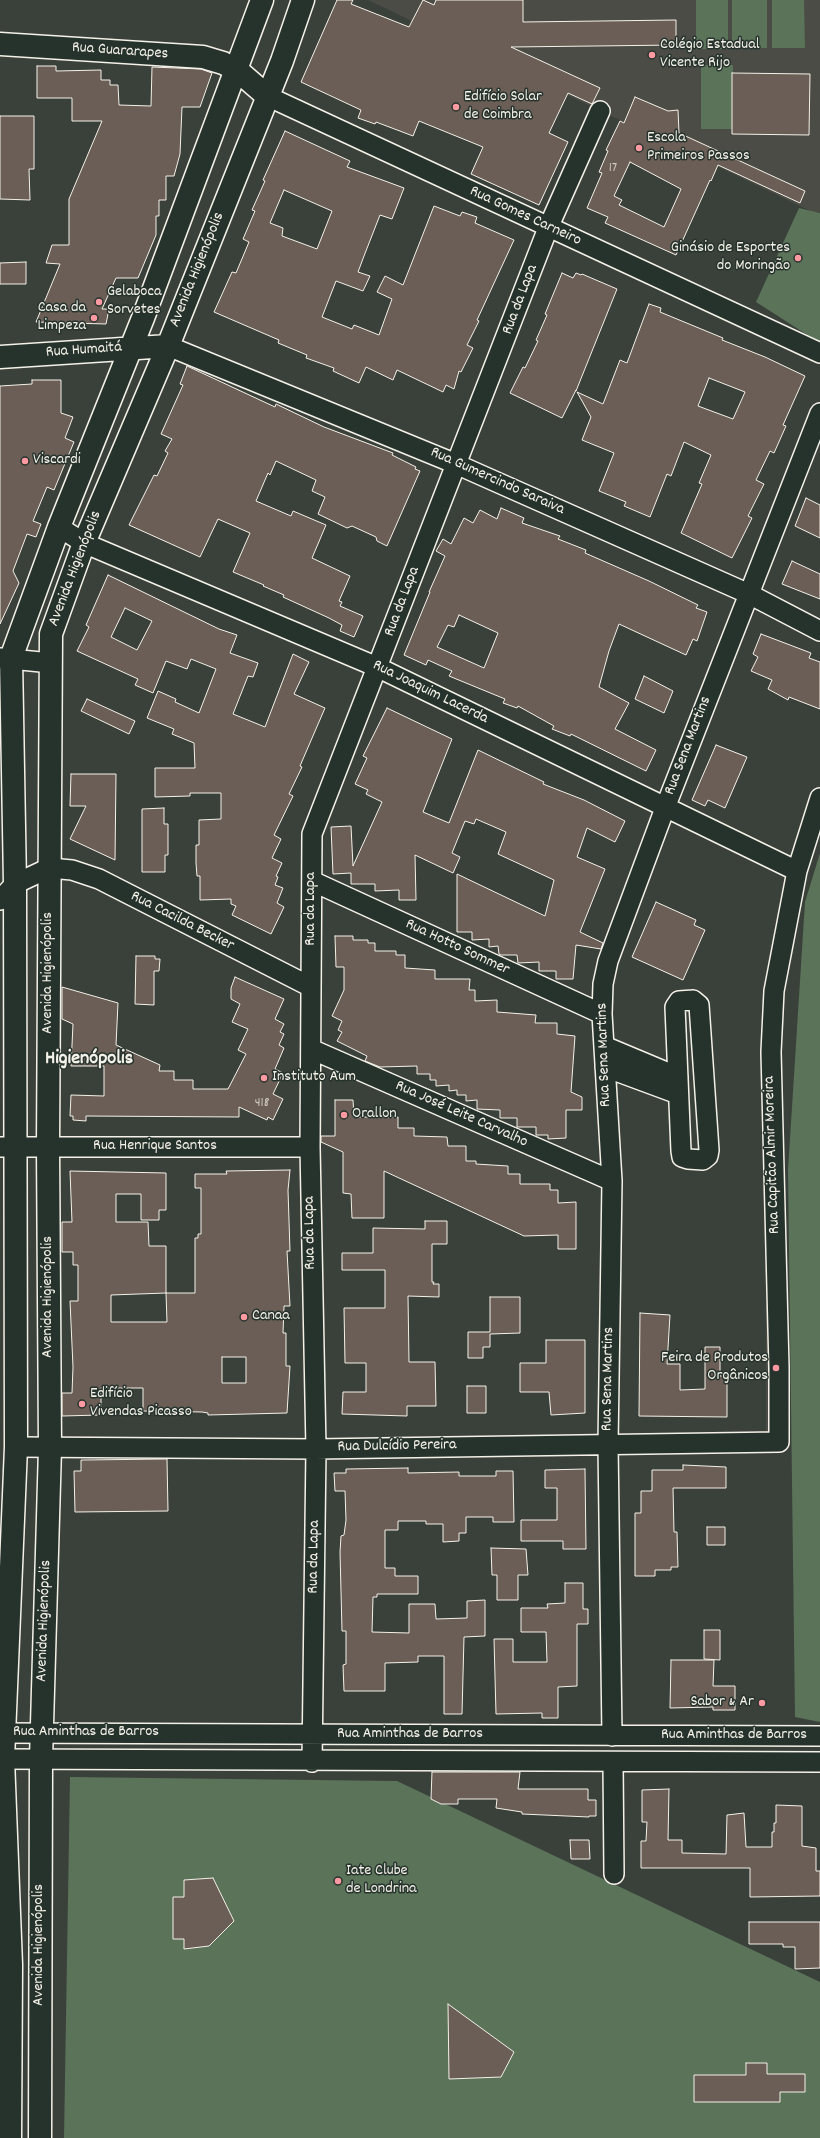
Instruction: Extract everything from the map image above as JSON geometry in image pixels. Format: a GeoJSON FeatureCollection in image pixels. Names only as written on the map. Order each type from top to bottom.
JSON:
{"type":"FeatureCollection","features":[{"type":"Feature","properties":{"kind":"main road","name":"Avenida Higienópolis"},"geometry":{"type":"LineString","coordinates":[[10,2138],[1,1759],[16,1447],[8,1148],[15,884],[5,658],[131,348],[237,70],[262,0]]}},
{"type":"Feature","properties":{"kind":"main road","name":"Avenida Higienópolis"},"geometry":{"type":"LineString","coordinates":[[40,2138],[41,1733],[50,1448],[48,1147],[51,634],[84,543],[168,346],[267,96],[303,0]]}},
{"type":"Feature","properties":{"kind":"main road","name":"Rua Guararapes"},"geometry":{"type":"LineString","coordinates":[[0,44],[203,57],[237,70]]}},
{"type":"Feature","properties":{"kind":"main road","name":"Rua Gomes Carneiro"},"geometry":{"type":"LineString","coordinates":[[237,70],[267,96]]}},
{"type":"Feature","properties":{"kind":"main road","name":"Rua Humaitá"},"geometry":{"type":"LineString","coordinates":[[0,358],[168,346]]}},
{"type":"Feature","properties":{"kind":"street","name":"Rua Gomes Carneiro"},"geometry":{"type":"LineString","coordinates":[[267,96],[548,228],[820,353]]}},
{"type":"Feature","properties":{"kind":"street","name":"Rua da Lapa"},"geometry":{"type":"LineString","coordinates":[[312,1762],[316,1449],[310,1147],[312,834],[548,228],[600,111]]}},
{"type":"Feature","properties":{"kind":"street","name":"Rua Gumercindo Saraiva"},"geometry":{"type":"LineString","coordinates":[[168,346],[456,464],[749,594],[820,631]]}},
{"type":"Feature","properties":{"kind":"street","name":"Rua Sena Martins"},"geometry":{"type":"LineString","coordinates":[[612,1736],[608,1444],[612,1180],[602,1014],[603,984],[608,961],[665,808],[820,413]]}},
{"type":"Feature","properties":{"kind":"street","name":"Rua Joaquim Lacerda"},"geometry":{"type":"LineString","coordinates":[[59,527],[84,543],[377,667],[797,871]]}},
{"type":"Feature","properties":{"kind":"street"},"geometry":{"type":"LineString","coordinates":[[5,658],[51,663]]}},
{"type":"Feature","properties":{"kind":"street","name":"Rua Capitão Almir Moreira"},"geometry":{"type":"LineString","coordinates":[[779,1442],[779,1368],[771,1052],[774,991],[797,871],[820,798]]}},
{"type":"Feature","properties":{"kind":"street"},"geometry":{"type":"LineString","coordinates":[[0,900],[15,884],[49,868]]}},
{"type":"Feature","properties":{"kind":"street","name":"Rua Cacilda Becker"},"geometry":{"type":"LineString","coordinates":[[49,868],[72,870],[99,879],[311,987]]}},
{"type":"Feature","properties":{"kind":"street","name":"Rua Hotto Sommer"},"geometry":{"type":"LineString","coordinates":[[312,881],[602,1014]]}},
{"type":"Feature","properties":{"kind":"street"},"geometry":{"type":"LineString","coordinates":[[693,1000],[698,1005],[709,1150],[708,1156],[703,1160],[682,1157],[678,1085],[675,1007],[679,1001],[693,1000]]}},
{"type":"Feature","properties":{"kind":"street"},"geometry":{"type":"LineString","coordinates":[[604,1046],[678,1085]]}},
{"type":"Feature","properties":{"kind":"street","name":"Rua José Leite Carvalho"},"geometry":{"type":"LineString","coordinates":[[311,1049],[612,1180]]}},
{"type":"Feature","properties":{"kind":"street"},"geometry":{"type":"LineString","coordinates":[[605,1067],[678,1085]]}},
{"type":"Feature","properties":{"kind":"street","name":"Rua Henrique Santos"},"geometry":{"type":"LineString","coordinates":[[8,1148],[310,1147]]}},
{"type":"Feature","properties":{"kind":"street","name":"Rua Dulcídio Pereira"},"geometry":{"type":"LineString","coordinates":[[16,1447],[316,1449],[779,1442]]}},
{"type":"Feature","properties":{"kind":"street","name":"Rua Aminthas de Barros"},"geometry":{"type":"LineString","coordinates":[[2,1733],[820,1736]]}},
{"type":"Feature","properties":{"kind":"street","name":"Rua Aminthas de Barros"},"geometry":{"type":"LineString","coordinates":[[1,1759],[312,1762],[820,1762]]}},
{"type":"Feature","properties":{"kind":"street"},"geometry":{"type":"LineString","coordinates":[[613,1763],[614,1874]]}},
{"type":"Feature","properties":{"kind":"shaded area","name":"Colégio Estadual Vicente Rijo"},"geometry":{"type":"Polygon","coordinates":[[[368,0],[820,0],[820,212],[815,213],[368,0]]]}},
{"type":"Feature","properties":{"kind":"shaded area","name":"Feira de Produtos Orgânicos"},"geometry":{"type":"Polygon","coordinates":[[[766,1303],[785,1303],[788,1432],[766,1432],[766,1303]]]}},
{"type":"Feature","properties":{"kind":"green space"},"geometry":{"type":"Polygon","coordinates":[[[696,0],[728,0],[728,49],[696,49],[696,0]]]}},
{"type":"Feature","properties":{"kind":"green space"},"geometry":{"type":"Polygon","coordinates":[[[732,0],[767,0],[767,48],[732,48],[732,0]]]}},
{"type":"Feature","properties":{"kind":"green space"},"geometry":{"type":"Polygon","coordinates":[[[772,0],[804,0],[805,48],[772,48],[772,0]]]}},
{"type":"Feature","properties":{"kind":"green space"},"geometry":{"type":"Polygon","coordinates":[[[701,65],[733,65],[733,129],[701,129],[701,65]]]}},
{"type":"Feature","properties":{"kind":"green space","name":"Ginásio de Esportes do Moringão"},"geometry":{"type":"Polygon","coordinates":[[[799,208],[820,213],[820,343],[756,302],[799,208]]]}},
{"type":"Feature","properties":{"kind":"green space"},"geometry":{"type":"Polygon","coordinates":[[[820,853],[820,1722],[795,1717],[788,1170],[805,902],[820,853]]]}},
{"type":"Feature","properties":{"kind":"green space","name":"Iate Clube de Londrina"},"geometry":{"type":"Polygon","coordinates":[[[70,1777],[397,1781],[820,1982],[820,2138],[64,2138],[70,1777]]]}},
{"type":"Feature","properties":{"kind":"building"},"geometry":{"type":"Polygon","coordinates":[[[337,0],[353,0],[351,4],[409,27],[423,0],[434,5],[436,0],[523,0],[523,22],[676,20],[676,45],[511,47],[600,88],[592,104],[568,93],[549,133],[568,142],[539,205],[471,174],[483,147],[419,121],[413,136],[376,122],[375,124],[358,118],[361,110],[301,82],[337,0]]]}},
{"type":"Feature","properties":{"kind":"building"},"geometry":{"type":"Polygon","coordinates":[[[37,66],[56,66],[56,71],[101,70],[101,80],[110,80],[110,85],[118,85],[119,105],[151,106],[152,67],[201,69],[212,73],[200,107],[182,107],[180,154],[174,176],[166,176],[166,200],[159,200],[159,216],[156,216],[156,235],[138,278],[116,278],[102,309],[109,309],[106,324],[36,322],[60,264],[46,263],[52,245],[69,245],[69,199],[102,121],[72,121],[72,98],[37,98],[37,66]]]}},
{"type":"Feature","properties":{"kind":"building"},"geometry":{"type":"Polygon","coordinates":[[[732,73],[810,74],[809,135],[732,134],[732,73]]]}},
{"type":"Feature","properties":{"kind":"building"},"geometry":{"type":"Polygon","coordinates":[[[635,97],[668,111],[678,110],[679,133],[805,191],[800,203],[718,165],[676,255],[605,223],[608,217],[587,208],[602,173],[599,172],[608,151],[606,150],[620,121],[624,123],[635,97]],[[630,162],[614,196],[622,200],[619,205],[664,227],[681,189],[630,162]]]}},
{"type":"Feature","properties":{"kind":"building"},"geometry":{"type":"Polygon","coordinates":[[[0,116],[34,116],[34,169],[29,169],[30,200],[0,199],[0,116]]]}},
{"type":"Feature","properties":{"kind":"building"},"geometry":{"type":"Polygon","coordinates":[[[285,131],[350,161],[347,167],[404,188],[392,219],[380,215],[358,272],[370,276],[363,291],[336,281],[322,317],[352,329],[354,325],[379,335],[392,299],[377,292],[385,276],[403,285],[434,206],[460,216],[462,212],[477,217],[475,223],[514,240],[477,320],[479,321],[467,345],[473,348],[461,372],[459,371],[454,389],[446,385],[443,392],[397,370],[393,380],[366,367],[359,383],[333,371],[334,368],[306,358],[307,355],[278,343],[279,340],[214,312],[232,272],[236,273],[249,242],[243,239],[255,211],[252,210],[265,181],[263,180],[285,131]],[[284,190],[270,223],[283,228],[282,236],[317,249],[332,211],[284,190]]]}},
{"type":"Feature","properties":{"kind":"building"},"geometry":{"type":"Polygon","coordinates":[[[26,262],[26,284],[0,284],[0,263],[26,262]]]}},
{"type":"Feature","properties":{"kind":"building"},"geometry":{"type":"Polygon","coordinates":[[[562,273],[573,278],[576,273],[582,274],[617,289],[576,391],[562,418],[510,393],[523,367],[525,368],[538,341],[536,340],[547,315],[545,314],[562,273]]]}},
{"type":"Feature","properties":{"kind":"building"},"geometry":{"type":"Polygon","coordinates":[[[649,304],[661,308],[660,312],[723,338],[722,340],[765,357],[805,376],[783,425],[786,426],[774,453],[770,451],[756,480],[764,484],[748,516],[752,518],[732,558],[681,533],[702,484],[699,483],[711,455],[684,442],[671,476],[667,474],[650,517],[624,506],[626,502],[599,491],[614,453],[582,440],[591,417],[577,392],[603,404],[620,360],[627,363],[649,304]],[[709,378],[698,406],[733,419],[745,392],[709,378]]]}},
{"type":"Feature","properties":{"kind":"building"},"geometry":{"type":"Polygon","coordinates":[[[187,366],[275,407],[276,404],[324,427],[393,453],[392,455],[416,467],[415,469],[420,471],[387,546],[377,541],[376,537],[352,526],[347,528],[318,514],[325,497],[312,491],[316,480],[276,461],[270,475],[268,473],[256,501],[291,516],[293,511],[326,525],[312,558],[350,576],[339,601],[342,602],[340,606],[363,616],[354,637],[340,631],[342,625],[329,618],[283,597],[284,595],[263,586],[264,585],[233,572],[250,533],[218,519],[200,557],[129,525],[154,475],[157,476],[168,453],[165,451],[172,439],[161,434],[183,385],[180,384],[187,366]]]}},
{"type":"Feature","properties":{"kind":"building"},"geometry":{"type":"Polygon","coordinates":[[[32,380],[61,380],[61,413],[73,417],[65,438],[74,442],[54,490],[47,487],[33,521],[41,524],[36,537],[27,534],[13,571],[19,583],[0,624],[0,386],[32,384],[32,380]]]}},
{"type":"Feature","properties":{"kind":"building"},"geometry":{"type":"Polygon","coordinates":[[[806,498],[820,505],[820,538],[795,526],[806,498]]]}},
{"type":"Feature","properties":{"kind":"building"},"geometry":{"type":"Polygon","coordinates":[[[501,508],[524,518],[522,523],[560,536],[558,539],[586,550],[585,553],[649,581],[698,605],[696,608],[707,612],[697,641],[693,639],[686,655],[619,624],[609,651],[599,687],[629,703],[615,729],[656,750],[646,771],[571,734],[570,736],[552,729],[554,726],[518,706],[517,708],[503,703],[505,699],[449,676],[452,671],[428,660],[426,665],[404,655],[445,556],[436,551],[443,539],[451,544],[464,518],[473,523],[480,510],[497,519],[501,508]],[[459,615],[454,627],[448,625],[437,647],[484,668],[498,633],[459,615]]]}},
{"type":"Feature","properties":{"kind":"building"},"geometry":{"type":"Polygon","coordinates":[[[792,561],[820,574],[820,599],[782,584],[792,561]]]}},
{"type":"Feature","properties":{"kind":"building"},"geometry":{"type":"Polygon","coordinates":[[[108,575],[219,629],[237,635],[230,653],[258,663],[253,677],[248,676],[233,714],[265,727],[293,654],[309,662],[294,694],[325,708],[300,766],[302,767],[289,794],[293,796],[274,835],[281,839],[272,858],[282,863],[276,876],[278,877],[275,885],[283,888],[277,903],[284,907],[271,934],[232,915],[236,906],[231,904],[231,899],[200,900],[200,876],[197,876],[196,863],[196,845],[199,845],[199,820],[221,819],[221,793],[190,793],[190,796],[155,797],[155,768],[195,768],[194,743],[172,734],[174,729],[147,718],[158,691],[176,699],[175,702],[199,713],[216,669],[191,659],[187,669],[166,661],[153,693],[135,685],[138,679],[77,651],[89,627],[86,625],[108,575]],[[125,608],[111,637],[137,650],[152,621],[125,608]]]}},
{"type":"Feature","properties":{"kind":"building"},"geometry":{"type":"Polygon","coordinates":[[[761,634],[811,653],[809,658],[820,662],[820,709],[789,697],[788,700],[768,689],[772,680],[751,671],[758,657],[753,654],[761,634]]]}},
{"type":"Feature","properties":{"kind":"building"},"geometry":{"type":"Polygon","coordinates":[[[644,676],[673,691],[664,713],[635,699],[644,676]]]}},
{"type":"Feature","properties":{"kind":"building"},"geometry":{"type":"Polygon","coordinates":[[[87,699],[135,721],[129,734],[81,711],[87,699]]]}},
{"type":"Feature","properties":{"kind":"building"},"geometry":{"type":"Polygon","coordinates":[[[387,708],[452,739],[423,812],[449,823],[478,750],[544,782],[543,784],[584,800],[625,821],[615,842],[587,828],[577,857],[605,869],[580,932],[603,943],[601,949],[576,945],[573,979],[556,979],[556,971],[539,971],[539,962],[518,963],[517,955],[501,955],[499,954],[498,946],[489,947],[489,939],[472,940],[472,932],[457,932],[457,874],[545,916],[554,880],[498,854],[506,832],[476,819],[474,824],[465,821],[452,853],[460,857],[453,873],[415,855],[416,900],[399,900],[399,890],[375,891],[375,884],[351,884],[351,873],[333,874],[331,827],[351,826],[353,866],[382,802],[366,794],[368,790],[355,784],[367,758],[363,756],[387,708]]]}},
{"type":"Feature","properties":{"kind":"building"},"geometry":{"type":"Polygon","coordinates":[[[716,745],[747,757],[725,808],[708,800],[705,806],[692,800],[716,745]]]}},
{"type":"Feature","properties":{"kind":"building"},"geometry":{"type":"Polygon","coordinates":[[[71,774],[116,774],[115,860],[70,839],[86,806],[70,806],[71,774]]]}},
{"type":"Feature","properties":{"kind":"building"},"geometry":{"type":"Polygon","coordinates":[[[164,808],[164,824],[168,824],[168,855],[165,855],[165,872],[142,872],[142,809],[164,808]]]}},
{"type":"Feature","properties":{"kind":"building"},"geometry":{"type":"Polygon","coordinates":[[[656,902],[696,920],[694,925],[705,930],[683,980],[632,957],[656,902]]]}},
{"type":"Feature","properties":{"kind":"building"},"geometry":{"type":"Polygon","coordinates":[[[335,936],[353,936],[353,940],[368,940],[368,943],[375,943],[375,951],[396,951],[396,955],[405,955],[405,968],[435,970],[435,979],[470,979],[469,990],[475,990],[475,1001],[497,1000],[497,1012],[536,1015],[535,1023],[557,1023],[557,1034],[575,1036],[571,1092],[582,1097],[582,1110],[566,1110],[566,1138],[548,1139],[548,1135],[536,1135],[536,1127],[517,1127],[517,1118],[500,1118],[500,1110],[477,1109],[477,1100],[466,1101],[466,1095],[457,1095],[457,1090],[449,1091],[449,1085],[436,1086],[436,1080],[430,1080],[430,1074],[417,1074],[417,1066],[380,1067],[365,1061],[367,1056],[337,1041],[342,1032],[338,1030],[342,1021],[332,1016],[344,990],[344,967],[336,967],[335,936]]]}},
{"type":"Feature","properties":{"kind":"building"},"geometry":{"type":"Polygon","coordinates":[[[136,956],[155,956],[155,959],[160,959],[159,971],[154,971],[154,1005],[135,1004],[136,956]]]}},
{"type":"Feature","properties":{"kind":"building"},"geometry":{"type":"Polygon","coordinates":[[[235,977],[284,999],[275,1019],[284,1024],[280,1032],[284,1034],[279,1045],[284,1048],[275,1069],[283,1073],[273,1094],[283,1099],[273,1120],[268,1117],[267,1120],[239,1107],[239,1117],[86,1116],[86,1121],[73,1120],[73,1116],[70,1116],[71,1095],[104,1096],[104,1066],[71,1066],[73,1024],[62,1019],[62,987],[118,1003],[116,1045],[160,1065],[159,1071],[174,1071],[174,1080],[193,1080],[193,1089],[228,1089],[246,1054],[238,1050],[248,1029],[232,1022],[240,1004],[231,999],[231,988],[235,977]]]}},
{"type":"Feature","properties":{"kind":"building"},"geometry":{"type":"Polygon","coordinates":[[[335,1100],[353,1100],[354,1117],[398,1117],[398,1128],[414,1128],[414,1136],[447,1137],[448,1146],[466,1146],[466,1161],[476,1161],[476,1164],[508,1166],[508,1174],[520,1174],[520,1184],[550,1184],[550,1190],[558,1190],[558,1203],[576,1202],[576,1249],[558,1249],[558,1235],[524,1236],[384,1171],[384,1218],[352,1218],[351,1194],[343,1193],[343,1152],[321,1142],[321,1136],[335,1136],[335,1100]]]}},
{"type":"Feature","properties":{"kind":"building"},"geometry":{"type":"Polygon","coordinates":[[[290,1170],[288,1190],[290,1251],[287,1251],[290,1306],[284,1306],[283,1333],[286,1333],[286,1366],[290,1366],[287,1413],[208,1415],[208,1413],[202,1412],[143,1411],[143,1388],[101,1388],[101,1415],[62,1416],[62,1393],[72,1393],[73,1367],[70,1301],[78,1301],[78,1265],[73,1265],[73,1252],[62,1252],[62,1222],[72,1222],[70,1171],[166,1173],[166,1210],[159,1210],[159,1220],[141,1220],[141,1194],[116,1194],[116,1222],[148,1222],[149,1246],[166,1246],[166,1293],[195,1293],[195,1238],[198,1238],[198,1234],[201,1234],[201,1188],[195,1188],[195,1174],[227,1174],[226,1171],[290,1170]],[[166,1293],[111,1295],[111,1322],[167,1322],[166,1293]],[[222,1357],[222,1383],[246,1383],[246,1357],[222,1357]]]}},
{"type":"Feature","properties":{"kind":"building"},"geometry":{"type":"Polygon","coordinates":[[[425,1221],[447,1221],[447,1244],[432,1244],[432,1282],[434,1282],[433,1284],[439,1284],[439,1297],[408,1296],[409,1362],[435,1362],[436,1406],[407,1406],[407,1416],[342,1414],[343,1392],[366,1392],[366,1363],[345,1363],[344,1308],[385,1308],[385,1270],[342,1270],[342,1253],[373,1253],[373,1228],[425,1229],[425,1221]]]}},
{"type":"Feature","properties":{"kind":"building"},"geometry":{"type":"Polygon","coordinates":[[[490,1297],[520,1297],[520,1333],[490,1334],[490,1347],[483,1347],[483,1358],[468,1358],[468,1332],[490,1332],[490,1297]]]}},
{"type":"Feature","properties":{"kind":"building"},"geometry":{"type":"Polygon","coordinates":[[[640,1313],[670,1315],[667,1364],[680,1364],[680,1390],[705,1389],[705,1347],[720,1347],[720,1376],[727,1376],[727,1417],[639,1416],[640,1313]]]}},
{"type":"Feature","properties":{"kind":"building"},"geometry":{"type":"Polygon","coordinates":[[[546,1340],[585,1340],[585,1413],[551,1415],[549,1392],[520,1392],[520,1363],[546,1363],[546,1340]]]}},
{"type":"Feature","properties":{"kind":"building"},"geometry":{"type":"Polygon","coordinates":[[[467,1386],[486,1386],[486,1413],[467,1413],[467,1386]]]}},
{"type":"Feature","properties":{"kind":"building"},"geometry":{"type":"Polygon","coordinates":[[[167,1459],[168,1511],[75,1512],[74,1471],[81,1471],[81,1460],[167,1459]]]}},
{"type":"Feature","properties":{"kind":"building"},"geometry":{"type":"Polygon","coordinates":[[[683,1465],[726,1467],[726,1488],[673,1488],[674,1532],[677,1532],[678,1567],[671,1567],[671,1570],[655,1570],[655,1576],[635,1576],[635,1513],[641,1513],[641,1491],[652,1491],[652,1470],[683,1470],[683,1465]]]}},
{"type":"Feature","properties":{"kind":"building"},"geometry":{"type":"Polygon","coordinates":[[[408,1468],[408,1473],[459,1472],[459,1476],[496,1476],[496,1471],[513,1471],[514,1522],[493,1522],[493,1517],[466,1517],[466,1533],[459,1533],[459,1541],[443,1542],[443,1524],[426,1524],[426,1521],[398,1521],[398,1530],[385,1530],[385,1568],[395,1568],[395,1576],[418,1576],[418,1594],[377,1594],[377,1597],[373,1597],[372,1632],[409,1633],[409,1604],[435,1604],[436,1619],[467,1618],[467,1601],[485,1600],[485,1636],[464,1637],[462,1714],[444,1714],[444,1656],[418,1656],[418,1662],[385,1663],[385,1691],[344,1691],[343,1665],[346,1664],[346,1631],[342,1631],[340,1552],[341,1536],[344,1535],[346,1520],[345,1491],[335,1491],[334,1473],[346,1473],[346,1469],[408,1468]]]}},
{"type":"Feature","properties":{"kind":"building"},"geometry":{"type":"Polygon","coordinates":[[[585,1469],[586,1549],[563,1549],[563,1541],[521,1541],[521,1520],[557,1520],[557,1488],[545,1488],[545,1470],[585,1469]]]}},
{"type":"Feature","properties":{"kind":"building"},"geometry":{"type":"Polygon","coordinates":[[[707,1527],[725,1527],[725,1545],[707,1545],[707,1527]]]}},
{"type":"Feature","properties":{"kind":"building"},"geometry":{"type":"Polygon","coordinates":[[[491,1548],[526,1549],[528,1575],[518,1575],[518,1600],[497,1600],[497,1575],[492,1575],[491,1548]]]}},
{"type":"Feature","properties":{"kind":"building"},"geometry":{"type":"Polygon","coordinates":[[[565,1583],[583,1583],[583,1609],[588,1609],[588,1624],[577,1624],[577,1686],[558,1687],[558,1718],[542,1718],[542,1713],[496,1714],[494,1639],[513,1639],[513,1662],[547,1662],[546,1632],[521,1632],[521,1608],[548,1608],[547,1604],[565,1603],[565,1583]]]}},
{"type":"Feature","properties":{"kind":"building"},"geometry":{"type":"Polygon","coordinates":[[[704,1630],[720,1630],[720,1660],[704,1659],[704,1630]]]}},
{"type":"Feature","properties":{"kind":"building"},"geometry":{"type":"Polygon","coordinates":[[[671,1660],[714,1660],[713,1686],[735,1686],[735,1710],[713,1710],[713,1707],[670,1708],[671,1660]]]}},
{"type":"Feature","properties":{"kind":"building"},"geometry":{"type":"Polygon","coordinates":[[[432,1772],[520,1772],[518,1789],[588,1789],[588,1800],[596,1800],[596,1816],[522,1814],[522,1812],[496,1808],[497,1799],[458,1799],[458,1804],[441,1804],[431,1799],[432,1772]]]}},
{"type":"Feature","properties":{"kind":"building"},"geometry":{"type":"Polygon","coordinates":[[[669,1789],[668,1840],[682,1840],[682,1853],[726,1854],[727,1815],[744,1813],[746,1847],[772,1847],[772,1832],[774,1832],[774,1823],[776,1823],[776,1805],[802,1806],[802,1846],[816,1848],[816,1871],[820,1871],[820,1896],[750,1897],[750,1868],[641,1868],[641,1841],[646,1841],[647,1822],[642,1822],[642,1790],[669,1789]]]}},
{"type":"Feature","properties":{"kind":"building"},"geometry":{"type":"Polygon","coordinates":[[[570,1840],[589,1840],[590,1859],[571,1859],[570,1840]]]}},
{"type":"Feature","properties":{"kind":"building"},"geometry":{"type":"Polygon","coordinates":[[[213,1878],[234,1921],[209,1946],[184,1949],[184,1939],[173,1939],[173,1897],[184,1897],[184,1880],[213,1878]]]}},
{"type":"Feature","properties":{"kind":"building"},"geometry":{"type":"Polygon","coordinates":[[[749,1922],[820,1922],[820,1968],[795,1969],[795,1947],[783,1947],[783,1944],[749,1944],[749,1922]]]}},
{"type":"Feature","properties":{"kind":"building"},"geometry":{"type":"Polygon","coordinates":[[[448,2004],[514,2052],[501,2077],[449,2079],[448,2004]]]}},
{"type":"Feature","properties":{"kind":"building"},"geometry":{"type":"Polygon","coordinates":[[[746,2063],[767,2063],[767,2074],[805,2074],[805,2092],[780,2092],[780,2102],[694,2102],[694,2075],[746,2075],[746,2063]]]}},
{"type":"Feature","properties":{"kind":"place","name":"Colégio Estadual Vicente Rijo"},"geometry":{"type":"Point","coordinates":[652,55]}},
{"type":"Feature","properties":{"kind":"place","name":"Edifício Solar de Coimbra"},"geometry":{"type":"Point","coordinates":[456,107]}},
{"type":"Feature","properties":{"kind":"place","name":"Escola Primeiros Passos"},"geometry":{"type":"Point","coordinates":[639,148]}},
{"type":"Feature","properties":{"kind":"place","name":"Ginásio de Esportes do Moringão"},"geometry":{"type":"Point","coordinates":[798,258]}},
{"type":"Feature","properties":{"kind":"place","name":"Gelaboca Sorvetes"},"geometry":{"type":"Point","coordinates":[99,302]}},
{"type":"Feature","properties":{"kind":"place","name":"Casa da Limpeza"},"geometry":{"type":"Point","coordinates":[94,318]}},
{"type":"Feature","properties":{"kind":"place","name":"Viscardi"},"geometry":{"type":"Point","coordinates":[25,461]}},
{"type":"Feature","properties":{"kind":"place","name":"Instituto Aum"},"geometry":{"type":"Point","coordinates":[264,1078]}},
{"type":"Feature","properties":{"kind":"place","name":"Orallon"},"geometry":{"type":"Point","coordinates":[344,1115]}},
{"type":"Feature","properties":{"kind":"place","name":"Canaa"},"geometry":{"type":"Point","coordinates":[244,1317]}},
{"type":"Feature","properties":{"kind":"place","name":"Feira de Produtos Orgânicos"},"geometry":{"type":"Point","coordinates":[776,1368]}},
{"type":"Feature","properties":{"kind":"place","name":"Edifício Vivendas Picasso"},"geometry":{"type":"Point","coordinates":[82,1404]}},
{"type":"Feature","properties":{"kind":"place","name":"Sabor & Ar"},"geometry":{"type":"Point","coordinates":[762,1703]}},
{"type":"Feature","properties":{"kind":"place","name":"Iate Clube de Londrina"},"geometry":{"type":"Point","coordinates":[338,1881]}},
{"type":"Feature","properties":{"kind":"district","name":"Higienópolis"},"geometry":{"type":"Point","coordinates":[89,1060]}}]}
